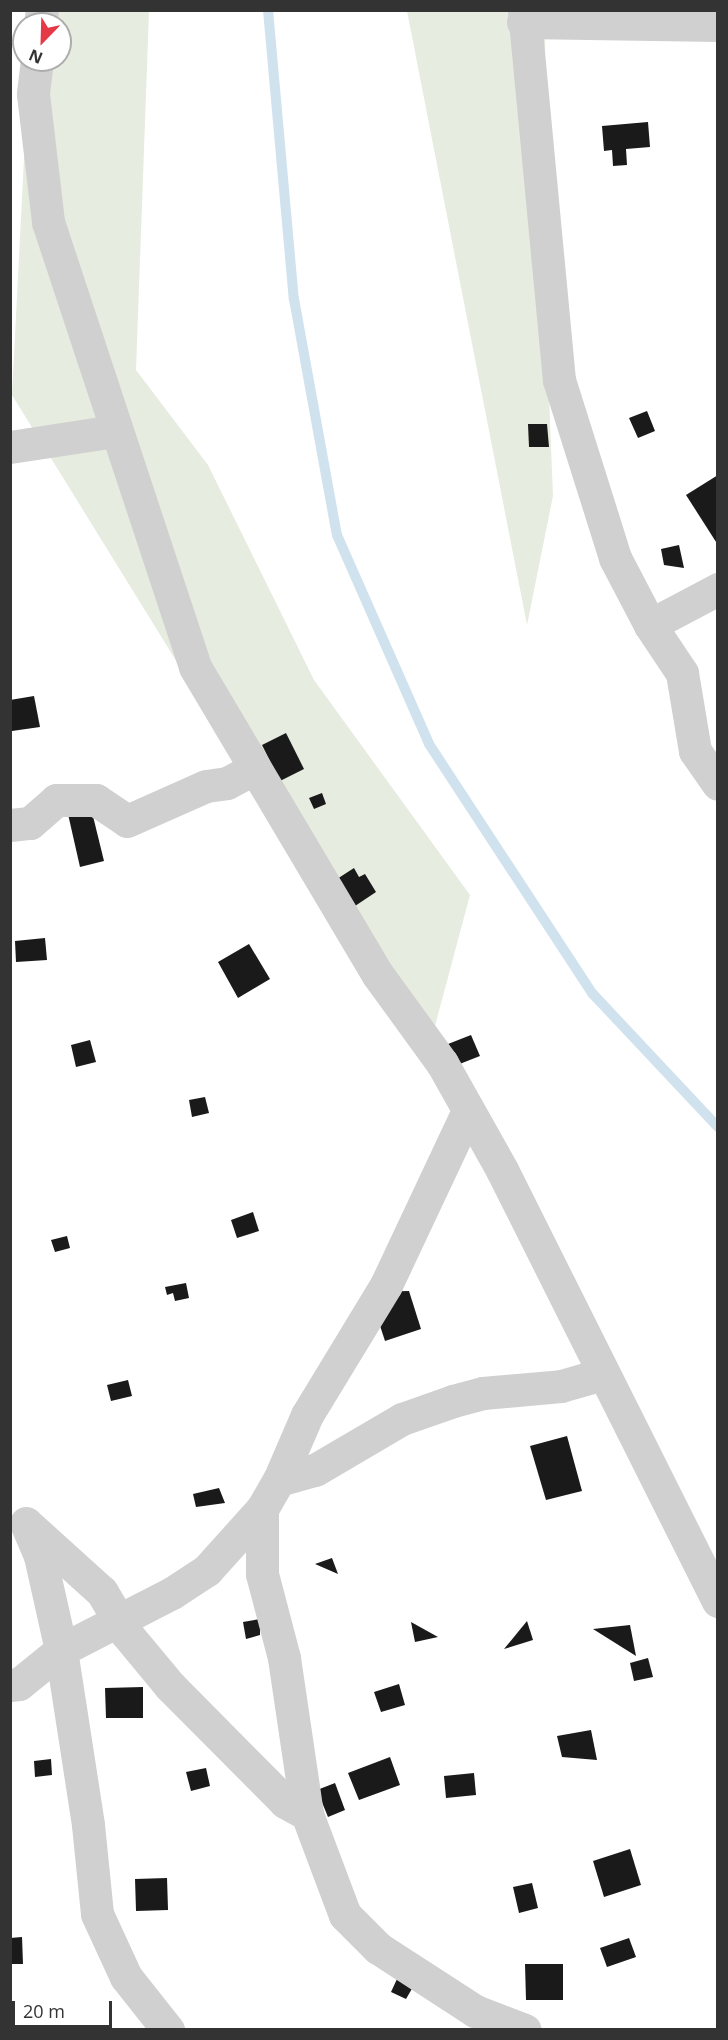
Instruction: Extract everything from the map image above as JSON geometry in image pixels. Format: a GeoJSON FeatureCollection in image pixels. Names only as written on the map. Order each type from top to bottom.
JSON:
{"type":"FeatureCollection","features":[{"type":"Feature","properties":{"kind":"street"},"geometry":{"type":"LineString","coordinates":[[717,25],[535,16],[559,380],[615,558],[650,625],[682,673],[695,751],[717,784]]}},
{"type":"Feature","properties":{"kind":"street"},"geometry":{"type":"LineString","coordinates":[[36,72],[33,94],[48,222],[114,431],[195,667],[253,769],[378,975],[442,1063],[502,1170],[717,1601]]}},
{"type":"Feature","properties":{"kind":"street"},"geometry":{"type":"LineString","coordinates":[[10,447],[114,431]]}},
{"type":"Feature","properties":{"kind":"street"},"geometry":{"type":"LineString","coordinates":[[650,625],[717,589]]}},
{"type":"Feature","properties":{"kind":"street"},"geometry":{"type":"LineString","coordinates":[[10,825],[30,823],[56,800],[96,800],[127,821],[206,786],[227,783],[253,769]]}},
{"type":"Feature","properties":{"kind":"street"},"geometry":{"type":"LineString","coordinates":[[10,1685],[19,1683],[61,1650],[172,1593],[207,1570],[262,1509],[279,1480],[307,1415],[386,1286],[468,1111]]}},
{"type":"Feature","properties":{"kind":"street"},"geometry":{"type":"LineString","coordinates":[[279,1480],[315,1470],[402,1419],[453,1401],[483,1393],[561,1386],[603,1374]]}},
{"type":"Feature","properties":{"kind":"street"},"geometry":{"type":"LineString","coordinates":[[262,1509],[262,1574],[284,1658],[307,1814],[345,1914],[357,1930],[378,1948],[475,2011],[525,2030]]}},
{"type":"Feature","properties":{"kind":"street"},"geometry":{"type":"LineString","coordinates":[[18,1515],[102,1592],[119,1620],[170,1686],[285,1802],[307,1814]]}},
{"type":"Feature","properties":{"kind":"street"},"geometry":{"type":"LineString","coordinates":[[18,1515],[39,1556],[61,1650],[88,1825],[97,1914],[126,1977],[168,2030]]}},
{"type":"Feature","properties":{"kind":"shaded area"},"geometry":{"type":"Polygon","coordinates":[[[149,11],[136,370],[208,465],[314,680],[470,895],[435,1026],[372,978],[12,395],[28,72],[72,72],[72,12],[31,12],[149,11]]]}},
{"type":"Feature","properties":{"kind":"shaded area"},"geometry":{"type":"Polygon","coordinates":[[[407,11],[546,11],[541,197],[553,496],[527,625],[407,11]]]}},
{"type":"Feature","properties":{"kind":"building"},"geometry":{"type":"Polygon","coordinates":[[[648,122],[650,147],[626,149],[627,165],[613,166],[612,150],[604,151],[602,126],[648,122]]]}},
{"type":"Feature","properties":{"kind":"building"},"geometry":{"type":"Polygon","coordinates":[[[647,411],[655,431],[638,438],[629,418],[647,411]]]}},
{"type":"Feature","properties":{"kind":"building"},"geometry":{"type":"Polygon","coordinates":[[[528,424],[547,424],[549,447],[529,447],[528,424]]]}},
{"type":"Feature","properties":{"kind":"building"},"geometry":{"type":"Polygon","coordinates":[[[718,475],[718,545],[686,495],[718,475]]]}},
{"type":"Feature","properties":{"kind":"building"},"geometry":{"type":"Polygon","coordinates":[[[679,545],[684,568],[664,565],[661,549],[679,545]]]}},
{"type":"Feature","properties":{"kind":"building"},"geometry":{"type":"Polygon","coordinates":[[[34,696],[40,727],[12,731],[10,700],[34,696]]]}},
{"type":"Feature","properties":{"kind":"building"},"geometry":{"type":"Polygon","coordinates":[[[286,733],[304,769],[280,781],[262,745],[286,733]]]}},
{"type":"Feature","properties":{"kind":"building"},"geometry":{"type":"Polygon","coordinates":[[[322,793],[326,804],[314,809],[309,798],[322,793]]]}},
{"type":"Feature","properties":{"kind":"building"},"geometry":{"type":"Polygon","coordinates":[[[91,808],[104,861],[80,867],[68,814],[91,808]]]}},
{"type":"Feature","properties":{"kind":"building"},"geometry":{"type":"Polygon","coordinates":[[[354,868],[359,877],[365,874],[376,892],[355,906],[337,879],[354,868]]]}},
{"type":"Feature","properties":{"kind":"building"},"geometry":{"type":"Polygon","coordinates":[[[45,938],[47,960],[16,962],[15,941],[45,938]]]}},
{"type":"Feature","properties":{"kind":"building"},"geometry":{"type":"Polygon","coordinates":[[[249,944],[270,979],[238,998],[218,962],[249,944]]]}},
{"type":"Feature","properties":{"kind":"building"},"geometry":{"type":"Polygon","coordinates":[[[471,1035],[480,1056],[457,1065],[448,1044],[471,1035]]]}},
{"type":"Feature","properties":{"kind":"building"},"geometry":{"type":"Polygon","coordinates":[[[90,1040],[96,1062],[76,1067],[71,1045],[90,1040]]]}},
{"type":"Feature","properties":{"kind":"building"},"geometry":{"type":"Polygon","coordinates":[[[205,1097],[209,1113],[192,1117],[189,1100],[205,1097]]]}},
{"type":"Feature","properties":{"kind":"building"},"geometry":{"type":"Polygon","coordinates":[[[253,1212],[259,1231],[237,1238],[231,1220],[253,1212]]]}},
{"type":"Feature","properties":{"kind":"building"},"geometry":{"type":"Polygon","coordinates":[[[67,1236],[70,1248],[55,1252],[51,1240],[67,1236]]]}},
{"type":"Feature","properties":{"kind":"building"},"geometry":{"type":"Polygon","coordinates":[[[186,1283],[189,1298],[175,1301],[173,1293],[167,1295],[165,1287],[186,1283]]]}},
{"type":"Feature","properties":{"kind":"building"},"geometry":{"type":"Polygon","coordinates":[[[409,1291],[421,1329],[385,1341],[369,1292],[409,1291]]]}},
{"type":"Feature","properties":{"kind":"building"},"geometry":{"type":"Polygon","coordinates":[[[128,1380],[132,1396],[111,1401],[107,1385],[128,1380]]]}},
{"type":"Feature","properties":{"kind":"building"},"geometry":{"type":"Polygon","coordinates":[[[567,1436],[582,1491],[546,1500],[530,1446],[567,1436]]]}},
{"type":"Feature","properties":{"kind":"building"},"geometry":{"type":"Polygon","coordinates":[[[219,1488],[225,1503],[196,1507],[193,1494],[219,1488]]]}},
{"type":"Feature","properties":{"kind":"building"},"geometry":{"type":"Polygon","coordinates":[[[332,1558],[338,1574],[315,1564],[332,1558]]]}},
{"type":"Feature","properties":{"kind":"building"},"geometry":{"type":"Polygon","coordinates":[[[260,1619],[260,1635],[246,1639],[243,1622],[260,1619]]]}},
{"type":"Feature","properties":{"kind":"building"},"geometry":{"type":"Polygon","coordinates":[[[527,1621],[533,1640],[504,1649],[527,1621]]]}},
{"type":"Feature","properties":{"kind":"building"},"geometry":{"type":"Polygon","coordinates":[[[411,1622],[438,1637],[415,1642],[411,1622]]]}},
{"type":"Feature","properties":{"kind":"building"},"geometry":{"type":"Polygon","coordinates":[[[630,1625],[636,1656],[593,1629],[630,1625]]]}},
{"type":"Feature","properties":{"kind":"building"},"geometry":{"type":"Polygon","coordinates":[[[648,1658],[653,1677],[634,1681],[630,1663],[648,1658]]]}},
{"type":"Feature","properties":{"kind":"building"},"geometry":{"type":"Polygon","coordinates":[[[399,1684],[405,1705],[381,1712],[374,1692],[399,1684]]]}},
{"type":"Feature","properties":{"kind":"building"},"geometry":{"type":"Polygon","coordinates":[[[143,1687],[143,1718],[106,1718],[105,1688],[143,1687]]]}},
{"type":"Feature","properties":{"kind":"building"},"geometry":{"type":"Polygon","coordinates":[[[591,1730],[597,1760],[562,1757],[557,1736],[591,1730]]]}},
{"type":"Feature","properties":{"kind":"building"},"geometry":{"type":"Polygon","coordinates":[[[390,1757],[400,1785],[359,1800],[348,1773],[390,1757]]]}},
{"type":"Feature","properties":{"kind":"building"},"geometry":{"type":"Polygon","coordinates":[[[51,1759],[52,1775],[35,1777],[34,1761],[51,1759]]]}},
{"type":"Feature","properties":{"kind":"building"},"geometry":{"type":"Polygon","coordinates":[[[206,1768],[210,1786],[191,1791],[186,1772],[206,1768]]]}},
{"type":"Feature","properties":{"kind":"building"},"geometry":{"type":"Polygon","coordinates":[[[474,1773],[476,1795],[446,1798],[444,1776],[474,1773]]]}},
{"type":"Feature","properties":{"kind":"building"},"geometry":{"type":"Polygon","coordinates":[[[335,1783],[345,1810],[328,1817],[317,1790],[335,1783]]]}},
{"type":"Feature","properties":{"kind":"building"},"geometry":{"type":"Polygon","coordinates":[[[630,1849],[641,1885],[604,1897],[593,1861],[630,1849]]]}},
{"type":"Feature","properties":{"kind":"building"},"geometry":{"type":"Polygon","coordinates":[[[167,1878],[168,1910],[136,1911],[135,1879],[167,1878]]]}},
{"type":"Feature","properties":{"kind":"building"},"geometry":{"type":"Polygon","coordinates":[[[532,1883],[538,1908],[519,1913],[513,1887],[532,1883]]]}},
{"type":"Feature","properties":{"kind":"building"},"geometry":{"type":"Polygon","coordinates":[[[22,1937],[23,1964],[10,1964],[10,1938],[22,1937]]]}},
{"type":"Feature","properties":{"kind":"building"},"geometry":{"type":"Polygon","coordinates":[[[629,1938],[636,1957],[607,1967],[600,1948],[629,1938]]]}},
{"type":"Feature","properties":{"kind":"building"},"geometry":{"type":"Polygon","coordinates":[[[525,1964],[563,1964],[563,2000],[526,2000],[525,1964]]]}},
{"type":"Feature","properties":{"kind":"building"},"geometry":{"type":"Polygon","coordinates":[[[397,1979],[413,1987],[406,1999],[391,1992],[397,1979]]]}},
{"type":"Feature","properties":{"kind":"waterway"},"geometry":{"type":"LineString","coordinates":[[268,10],[294,299],[337,535],[429,744],[592,993],[718,1127]]}}]}
